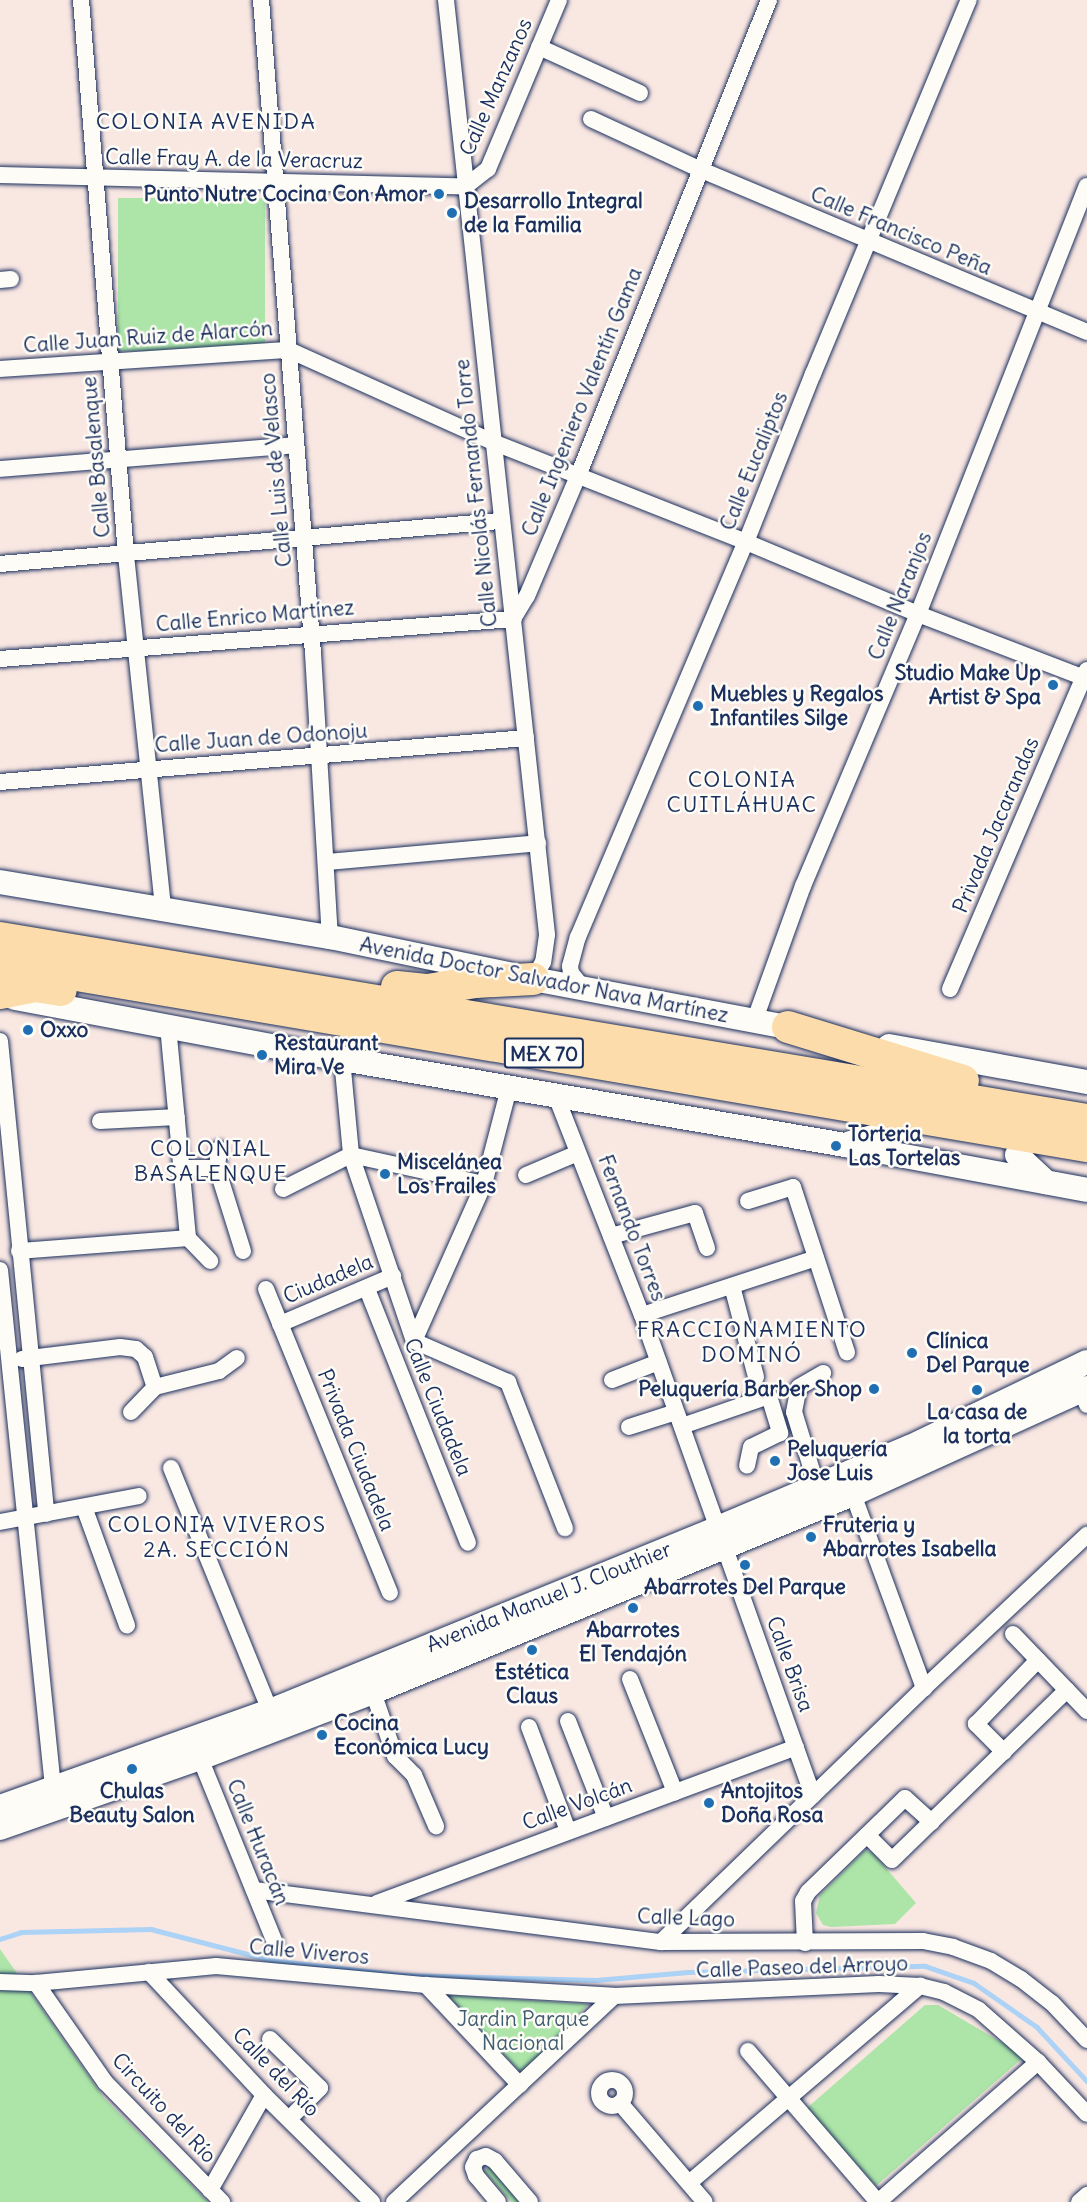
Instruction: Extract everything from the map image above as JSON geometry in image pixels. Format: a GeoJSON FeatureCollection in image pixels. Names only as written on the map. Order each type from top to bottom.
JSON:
{"type":"FeatureCollection","features":[{"type":"Feature","properties":{"kind":"highway","name":"Avenida Doctor Salvador Nava Martínez"},"geometry":{"type":"LineString","coordinates":[[0,938],[1087,1119]]}},
{"type":"Feature","properties":{"kind":"highway","name":"MEX 70"},"geometry":{"type":"LineString","coordinates":[[0,962],[1087,1146]]}},
{"type":"Feature","properties":{"kind":"highway"},"geometry":{"type":"LineString","coordinates":[[245,978],[323,980],[428,990],[475,982],[533,979]]}},
{"type":"Feature","properties":{"kind":"highway"},"geometry":{"type":"LineString","coordinates":[[0,994],[35,986],[291,1026],[407,1030]]}},
{"type":"Feature","properties":{"kind":"highway"},"geometry":{"type":"LineString","coordinates":[[788,1027],[1087,1119]]}},
{"type":"Feature","properties":{"kind":"highway"},"geometry":{"type":"LineString","coordinates":[[617,1066],[793,1114],[895,1131],[1087,1169]]}},
{"type":"Feature","properties":{"kind":"main road","name":"Avenida Doctor Salvador Nava Martínez"},"geometry":{"type":"LineString","coordinates":[[0,882],[330,937],[754,1022],[1087,1082]]}},
{"type":"Feature","properties":{"kind":"main road"},"geometry":{"type":"LineString","coordinates":[[0,994],[342,1059],[845,1145],[1087,1190]]}},
{"type":"Feature","properties":{"kind":"main road"},"geometry":{"type":"LineString","coordinates":[[845,1145],[895,1131]]}},
{"type":"Feature","properties":{"kind":"main road"},"geometry":{"type":"LineString","coordinates":[[1017,1155],[1046,1182]]}},
{"type":"Feature","properties":{"kind":"main road","name":"Avenida Manuel J. Clouthier"},"geometry":{"type":"LineString","coordinates":[[0,1807],[55,1799],[200,1758],[373,1692],[721,1538],[817,1487],[910,1447],[1083,1383]]}},
{"type":"Feature","properties":{"kind":"main road","name":"Avenida Manuel J. Clouthier"},"geometry":{"type":"LineString","coordinates":[[0,1828],[55,1799],[270,1711],[721,1538],[853,1494],[1083,1383]]}},
{"type":"Feature","properties":{"kind":"street","name":"Calle Basalenque"},"geometry":{"type":"LineString","coordinates":[[81,0],[120,458],[126,555],[163,910]]}},
{"type":"Feature","properties":{"kind":"street","name":"Calle Luis de Velasco"},"geometry":{"type":"LineString","coordinates":[[261,0],[312,634],[330,937]]}},
{"type":"Feature","properties":{"kind":"street","name":"Calle Nicolás Fernando Torre"},"geometry":{"type":"LineString","coordinates":[[446,0],[495,443],[500,521],[513,619],[547,935],[543,962],[533,979]]}},
{"type":"Feature","properties":{"kind":"street","name":"Calle Manzanos"},"geometry":{"type":"LineString","coordinates":[[466,186],[488,169],[559,0]]}},
{"type":"Feature","properties":{"kind":"street","name":"Calle Ingeniero Valentín Gama"},"geometry":{"type":"LineString","coordinates":[[513,619],[527,596],[578,476],[699,169],[769,0]]}},
{"type":"Feature","properties":{"kind":"street","name":"Calle Eucaliptos"},"geometry":{"type":"LineString","coordinates":[[584,989],[571,973],[570,966],[578,937],[746,542],[969,0]]}},
{"type":"Feature","properties":{"kind":"street"},"geometry":{"type":"LineString","coordinates":[[539,47],[640,93]]}},
{"type":"Feature","properties":{"kind":"street","name":"Calle Francisco Peña"},"geometry":{"type":"LineString","coordinates":[[591,119],[699,169],[868,242],[1087,332]]}},
{"type":"Feature","properties":{"kind":"street","name":"Calle Fray A. de la Veracruz"},"geometry":{"type":"LineString","coordinates":[[0,175],[466,186]]}},
{"type":"Feature","properties":{"kind":"street","name":"Calle Naranjos"},"geometry":{"type":"LineString","coordinates":[[754,1022],[802,886],[918,614],[1087,186]]}},
{"type":"Feature","properties":{"kind":"street","name":"Calle Juan Ruiz de Alarcón"},"geometry":{"type":"LineString","coordinates":[[0,369],[289,350],[495,443],[746,542],[918,614],[1086,676]]}},
{"type":"Feature","properties":{"kind":"street"},"geometry":{"type":"LineString","coordinates":[[0,469],[296,446]]}},
{"type":"Feature","properties":{"kind":"street"},"geometry":{"type":"LineString","coordinates":[[0,564],[126,555],[500,521]]}},
{"type":"Feature","properties":{"kind":"street","name":"Calle Enrico Martínez"},"geometry":{"type":"LineString","coordinates":[[0,659],[513,619]]}},
{"type":"Feature","properties":{"kind":"street","name":"Privada Jacarandas"},"geometry":{"type":"LineString","coordinates":[[950,989],[1086,676]]}},
{"type":"Feature","properties":{"kind":"street","name":"Calle Juan de Odonoju"},"geometry":{"type":"LineString","coordinates":[[0,782],[526,738]]}},
{"type":"Feature","properties":{"kind":"street"},"geometry":{"type":"LineString","coordinates":[[327,862],[538,843]]}},
{"type":"Feature","properties":{"kind":"street"},"geometry":{"type":"LineString","coordinates":[[547,935],[561,943],[578,937]]}},
{"type":"Feature","properties":{"kind":"street"},"geometry":{"type":"LineString","coordinates":[[168,1026],[188,1238],[210,1261]]}},
{"type":"Feature","properties":{"kind":"street"},"geometry":{"type":"LineString","coordinates":[[0,1041],[8,1214],[20,1251],[46,1514]]}},
{"type":"Feature","properties":{"kind":"street"},"geometry":{"type":"LineString","coordinates":[[342,1059],[351,1155],[414,1341],[508,1382],[565,1528]]}},
{"type":"Feature","properties":{"kind":"street"},"geometry":{"type":"LineString","coordinates":[[414,1341],[484,1184],[509,1088]]}},
{"type":"Feature","properties":{"kind":"street","name":"Fernando Torres"},"geometry":{"type":"LineString","coordinates":[[556,1096],[642,1315],[721,1538]]}},
{"type":"Feature","properties":{"kind":"street"},"geometry":{"type":"LineString","coordinates":[[100,1121],[177,1118]]}},
{"type":"Feature","properties":{"kind":"street"},"geometry":{"type":"LineString","coordinates":[[219,1149],[217,1168],[243,1251]]}},
{"type":"Feature","properties":{"kind":"street"},"geometry":{"type":"LineString","coordinates":[[526,1175],[578,1153]]}},
{"type":"Feature","properties":{"kind":"street"},"geometry":{"type":"LineString","coordinates":[[283,1188],[351,1155],[484,1184]]}},
{"type":"Feature","properties":{"kind":"street"},"geometry":{"type":"LineString","coordinates":[[181,1168],[217,1168]]}},
{"type":"Feature","properties":{"kind":"street"},"geometry":{"type":"LineString","coordinates":[[748,1201],[793,1187],[847,1352]]}},
{"type":"Feature","properties":{"kind":"street"},"geometry":{"type":"LineString","coordinates":[[611,1236],[695,1213],[707,1248]]}},
{"type":"Feature","properties":{"kind":"street"},"geometry":{"type":"LineString","coordinates":[[20,1251],[188,1238]]}},
{"type":"Feature","properties":{"kind":"street"},"geometry":{"type":"LineString","coordinates":[[642,1315],[816,1258]]}},
{"type":"Feature","properties":{"kind":"street"},"geometry":{"type":"LineString","coordinates":[[0,1270],[55,1799]]}},
{"type":"Feature","properties":{"kind":"street","name":"Ciudadela"},"geometry":{"type":"LineString","coordinates":[[280,1324],[393,1276]]}},
{"type":"Feature","properties":{"kind":"street"},"geometry":{"type":"LineString","coordinates":[[732,1286],[756,1377]]}},
{"type":"Feature","properties":{"kind":"street","name":"Calle Ciudadela"},"geometry":{"type":"LineString","coordinates":[[367,1288],[468,1543]]}},
{"type":"Feature","properties":{"kind":"street","name":"Privada Ciudadela"},"geometry":{"type":"LineString","coordinates":[[266,1290],[390,1593]]}},
{"type":"Feature","properties":{"kind":"street"},"geometry":{"type":"LineString","coordinates":[[9,1360],[120,1347],[136,1349],[145,1357],[155,1387]]}},
{"type":"Feature","properties":{"kind":"street"},"geometry":{"type":"LineString","coordinates":[[131,1412],[155,1387],[219,1371],[237,1358]]}},
{"type":"Feature","properties":{"kind":"street"},"geometry":{"type":"LineString","coordinates":[[612,1380],[659,1362]]}},
{"type":"Feature","properties":{"kind":"street"},"geometry":{"type":"LineString","coordinates":[[817,1487],[794,1412],[799,1387],[823,1373]]}},
{"type":"Feature","properties":{"kind":"street"},"geometry":{"type":"LineString","coordinates":[[629,1427],[679,1419],[769,1396],[780,1433],[752,1447],[747,1466]]}},
{"type":"Feature","properties":{"kind":"street"},"geometry":{"type":"LineString","coordinates":[[171,1468],[270,1711]]}},
{"type":"Feature","properties":{"kind":"street"},"geometry":{"type":"LineString","coordinates":[[853,1494],[924,1688]]}},
{"type":"Feature","properties":{"kind":"street"},"geometry":{"type":"LineString","coordinates":[[0,1522],[139,1496]]}},
{"type":"Feature","properties":{"kind":"street"},"geometry":{"type":"LineString","coordinates":[[84,1507],[127,1625]]}},
{"type":"Feature","properties":{"kind":"street"},"geometry":{"type":"LineString","coordinates":[[661,1942],[924,1688],[1087,1535]]}},
{"type":"Feature","properties":{"kind":"street","name":"Calle Brisa"},"geometry":{"type":"LineString","coordinates":[[721,1538],[813,1796]]}},
{"type":"Feature","properties":{"kind":"street"},"geometry":{"type":"LineString","coordinates":[[1013,1634],[1087,1711]]}},
{"type":"Feature","properties":{"kind":"street"},"geometry":{"type":"LineString","coordinates":[[1004,1752],[976,1724],[1038,1659]]}},
{"type":"Feature","properties":{"kind":"street"},"geometry":{"type":"LineString","coordinates":[[630,1679],[675,1792]]}},
{"type":"Feature","properties":{"kind":"street"},"geometry":{"type":"LineString","coordinates":[[867,1834],[892,1860],[1067,1690]]}},
{"type":"Feature","properties":{"kind":"street"},"geometry":{"type":"LineString","coordinates":[[373,1692],[395,1756],[414,1775],[436,1826]]}},
{"type":"Feature","properties":{"kind":"street"},"geometry":{"type":"LineString","coordinates":[[568,1722],[606,1818]]}},
{"type":"Feature","properties":{"kind":"street"},"geometry":{"type":"LineString","coordinates":[[528,1727],[568,1831]]}},
{"type":"Feature","properties":{"kind":"street","name":"Calle Volcán"},"geometry":{"type":"LineString","coordinates":[[374,1905],[796,1747]]}},
{"type":"Feature","properties":{"kind":"street","name":"Calle Huracán"},"geometry":{"type":"LineString","coordinates":[[200,1758],[275,1943]]}},
{"type":"Feature","properties":{"kind":"street"},"geometry":{"type":"LineString","coordinates":[[805,1943],[803,1901],[808,1892],[867,1834],[905,1798],[932,1822]]}},
{"type":"Feature","properties":{"kind":"street","name":"Calle Lago"},"geometry":{"type":"LineString","coordinates":[[254,1890],[661,1942],[922,1941],[954,1947],[991,1961],[1021,1979],[1052,2003],[1087,2040]]}},
{"type":"Feature","properties":{"kind":"street","name":"Calle Viveros"},"geometry":{"type":"LineString","coordinates":[[0,1982],[36,1983],[216,1966],[426,1985],[614,1996]]}},
{"type":"Feature","properties":{"kind":"street","name":"Calle del Río"},"geometry":{"type":"LineString","coordinates":[[149,1972],[264,2095],[372,2202]]}},
{"type":"Feature","properties":{"kind":"street","name":"Circuito del Río"},"geometry":{"type":"LineString","coordinates":[[36,1983],[105,2082],[222,2202]]}},
{"type":"Feature","properties":{"kind":"street","name":"Calle Paseo del Arroyo"},"geometry":{"type":"LineString","coordinates":[[614,1996],[879,1984],[920,1986],[944,1992],[979,2010],[1038,2062],[1087,2114]]}},
{"type":"Feature","properties":{"kind":"street"},"geometry":{"type":"LineString","coordinates":[[426,1985],[520,2085]]}},
{"type":"Feature","properties":{"kind":"street"},"geometry":{"type":"LineString","coordinates":[[688,2183],[920,1986]]}},
{"type":"Feature","properties":{"kind":"street"},"geometry":{"type":"LineString","coordinates":[[394,2202],[614,1996]]}},
{"type":"Feature","properties":{"kind":"street"},"geometry":{"type":"LineString","coordinates":[[270,2039],[320,2088],[289,2119]]}},
{"type":"Feature","properties":{"kind":"street"},"geometry":{"type":"LineString","coordinates":[[748,2051],[878,2202],[1038,2062]]}},
{"type":"Feature","properties":{"kind":"street"},"geometry":{"type":"LineString","coordinates":[[210,2190],[264,2095]]}},
{"type":"Feature","properties":{"kind":"street"},"geometry":{"type":"LineString","coordinates":[[620,2103],[705,2202]]}},
{"type":"Feature","properties":{"kind":"street"},"geometry":{"type":"LineString","coordinates":[[498,2202],[476,2176],[473,2167],[477,2159],[486,2156],[495,2161],[530,2202]]}},
{"type":"Feature","properties":{"kind":"street"},"geometry":{"type":"LineString","coordinates":[[1079,2202],[1087,2195]]}},
{"type":"Feature","properties":{"kind":"green space"},"geometry":{"type":"Polygon","coordinates":[[[118,198],[265,198],[265,351],[118,351],[118,198]]]}},
{"type":"Feature","properties":{"kind":"green space"},"geometry":{"type":"Polygon","coordinates":[[[865,1850],[873,1853],[916,1903],[895,1924],[831,1927],[823,1925],[816,1913],[820,1895],[865,1850]]]}},
{"type":"Feature","properties":{"kind":"green space"},"geometry":{"type":"Polygon","coordinates":[[[0,1949],[104,2098],[208,2202],[0,2202],[0,1949]]]}},
{"type":"Feature","properties":{"kind":"green space","name":"Jardin Parque Nacional"},"geometry":{"type":"Polygon","coordinates":[[[447,1995],[588,2004],[525,2077],[447,1995]]]}},
{"type":"Feature","properties":{"kind":"green space"},"geometry":{"type":"Polygon","coordinates":[[[925,2005],[938,2005],[1025,2056],[876,2186],[807,2108],[925,2005]]]}},
{"type":"Feature","properties":{"kind":"green space"},"geometry":{"type":"Polygon","coordinates":[[[491,2165],[524,2202],[511,2202],[484,2171],[491,2165]]]}},
{"type":"Feature","properties":{"kind":"waterway"},"geometry":{"type":"LineString","coordinates":[[0,1939],[21,1932],[151,1929],[271,1960],[403,1975],[596,1980],[688,1972],[925,1966],[974,1983],[1037,2027],[1087,2081]]}},
{"type":"Feature","properties":{"kind":"place","name":"Punto Nutre Cocina Con Amor"},"geometry":{"type":"Point","coordinates":[439,194]}},
{"type":"Feature","properties":{"kind":"place","name":"Desarrollo Integral de la Familia"},"geometry":{"type":"Point","coordinates":[452,213]}},
{"type":"Feature","properties":{"kind":"place","name":"Studio Make Up Artist & Spa"},"geometry":{"type":"Point","coordinates":[1053,685]}},
{"type":"Feature","properties":{"kind":"place","name":"Muebles y Regalos Infantiles Silge"},"geometry":{"type":"Point","coordinates":[698,706]}},
{"type":"Feature","properties":{"kind":"place","name":"Oxxo"},"geometry":{"type":"Point","coordinates":[28,1030]}},
{"type":"Feature","properties":{"kind":"place","name":"Restaurant Mira Ve"},"geometry":{"type":"Point","coordinates":[262,1055]}},
{"type":"Feature","properties":{"kind":"place","name":"Torteria Las Tortelas"},"geometry":{"type":"Point","coordinates":[836,1146]}},
{"type":"Feature","properties":{"kind":"place","name":"Miscelánea Los Frailes"},"geometry":{"type":"Point","coordinates":[385,1174]}},
{"type":"Feature","properties":{"kind":"place","name":"Clínica Del Parque"},"geometry":{"type":"Point","coordinates":[912,1353]}},
{"type":"Feature","properties":{"kind":"place","name":"Peluquería Barber Shop"},"geometry":{"type":"Point","coordinates":[874,1389]}},
{"type":"Feature","properties":{"kind":"place","name":"La casa de la torta"},"geometry":{"type":"Point","coordinates":[977,1390]}},
{"type":"Feature","properties":{"kind":"place","name":"Peluquería Jose Luis"},"geometry":{"type":"Point","coordinates":[775,1461]}},
{"type":"Feature","properties":{"kind":"place","name":"Fruteria y Abarrotes Isabella"},"geometry":{"type":"Point","coordinates":[811,1537]}},
{"type":"Feature","properties":{"kind":"place","name":"Abarrotes Del Parque"},"geometry":{"type":"Point","coordinates":[745,1565]}},
{"type":"Feature","properties":{"kind":"place","name":"Abarrotes El Tendajón"},"geometry":{"type":"Point","coordinates":[633,1608]}},
{"type":"Feature","properties":{"kind":"place","name":"Estética Claus"},"geometry":{"type":"Point","coordinates":[532,1650]}},
{"type":"Feature","properties":{"kind":"place","name":"Cocina Económica Lucy"},"geometry":{"type":"Point","coordinates":[322,1735]}},
{"type":"Feature","properties":{"kind":"place","name":"Chulas Beauty Salon"},"geometry":{"type":"Point","coordinates":[132,1769]}},
{"type":"Feature","properties":{"kind":"place","name":"Antojitos Doña Rosa"},"geometry":{"type":"Point","coordinates":[709,1803]}},
{"type":"Feature","properties":{"kind":"district","name":"COLONIA AVENIDA"},"geometry":{"type":"Point","coordinates":[206,122]}},
{"type":"Feature","properties":{"kind":"district","name":"COLONIA CUITLÁHUAC"},"geometry":{"type":"Point","coordinates":[742,792]}},
{"type":"Feature","properties":{"kind":"district","name":"COLONIAL BASALENQUE"},"geometry":{"type":"Point","coordinates":[211,1160]}},
{"type":"Feature","properties":{"kind":"district","name":"FRACCIONAMIENTO DOMINÓ"},"geometry":{"type":"Point","coordinates":[752,1342]}},
{"type":"Feature","properties":{"kind":"district","name":"COLONIA VIVEROS 2A. SECCIÓN"},"geometry":{"type":"Point","coordinates":[217,1536]}}]}
